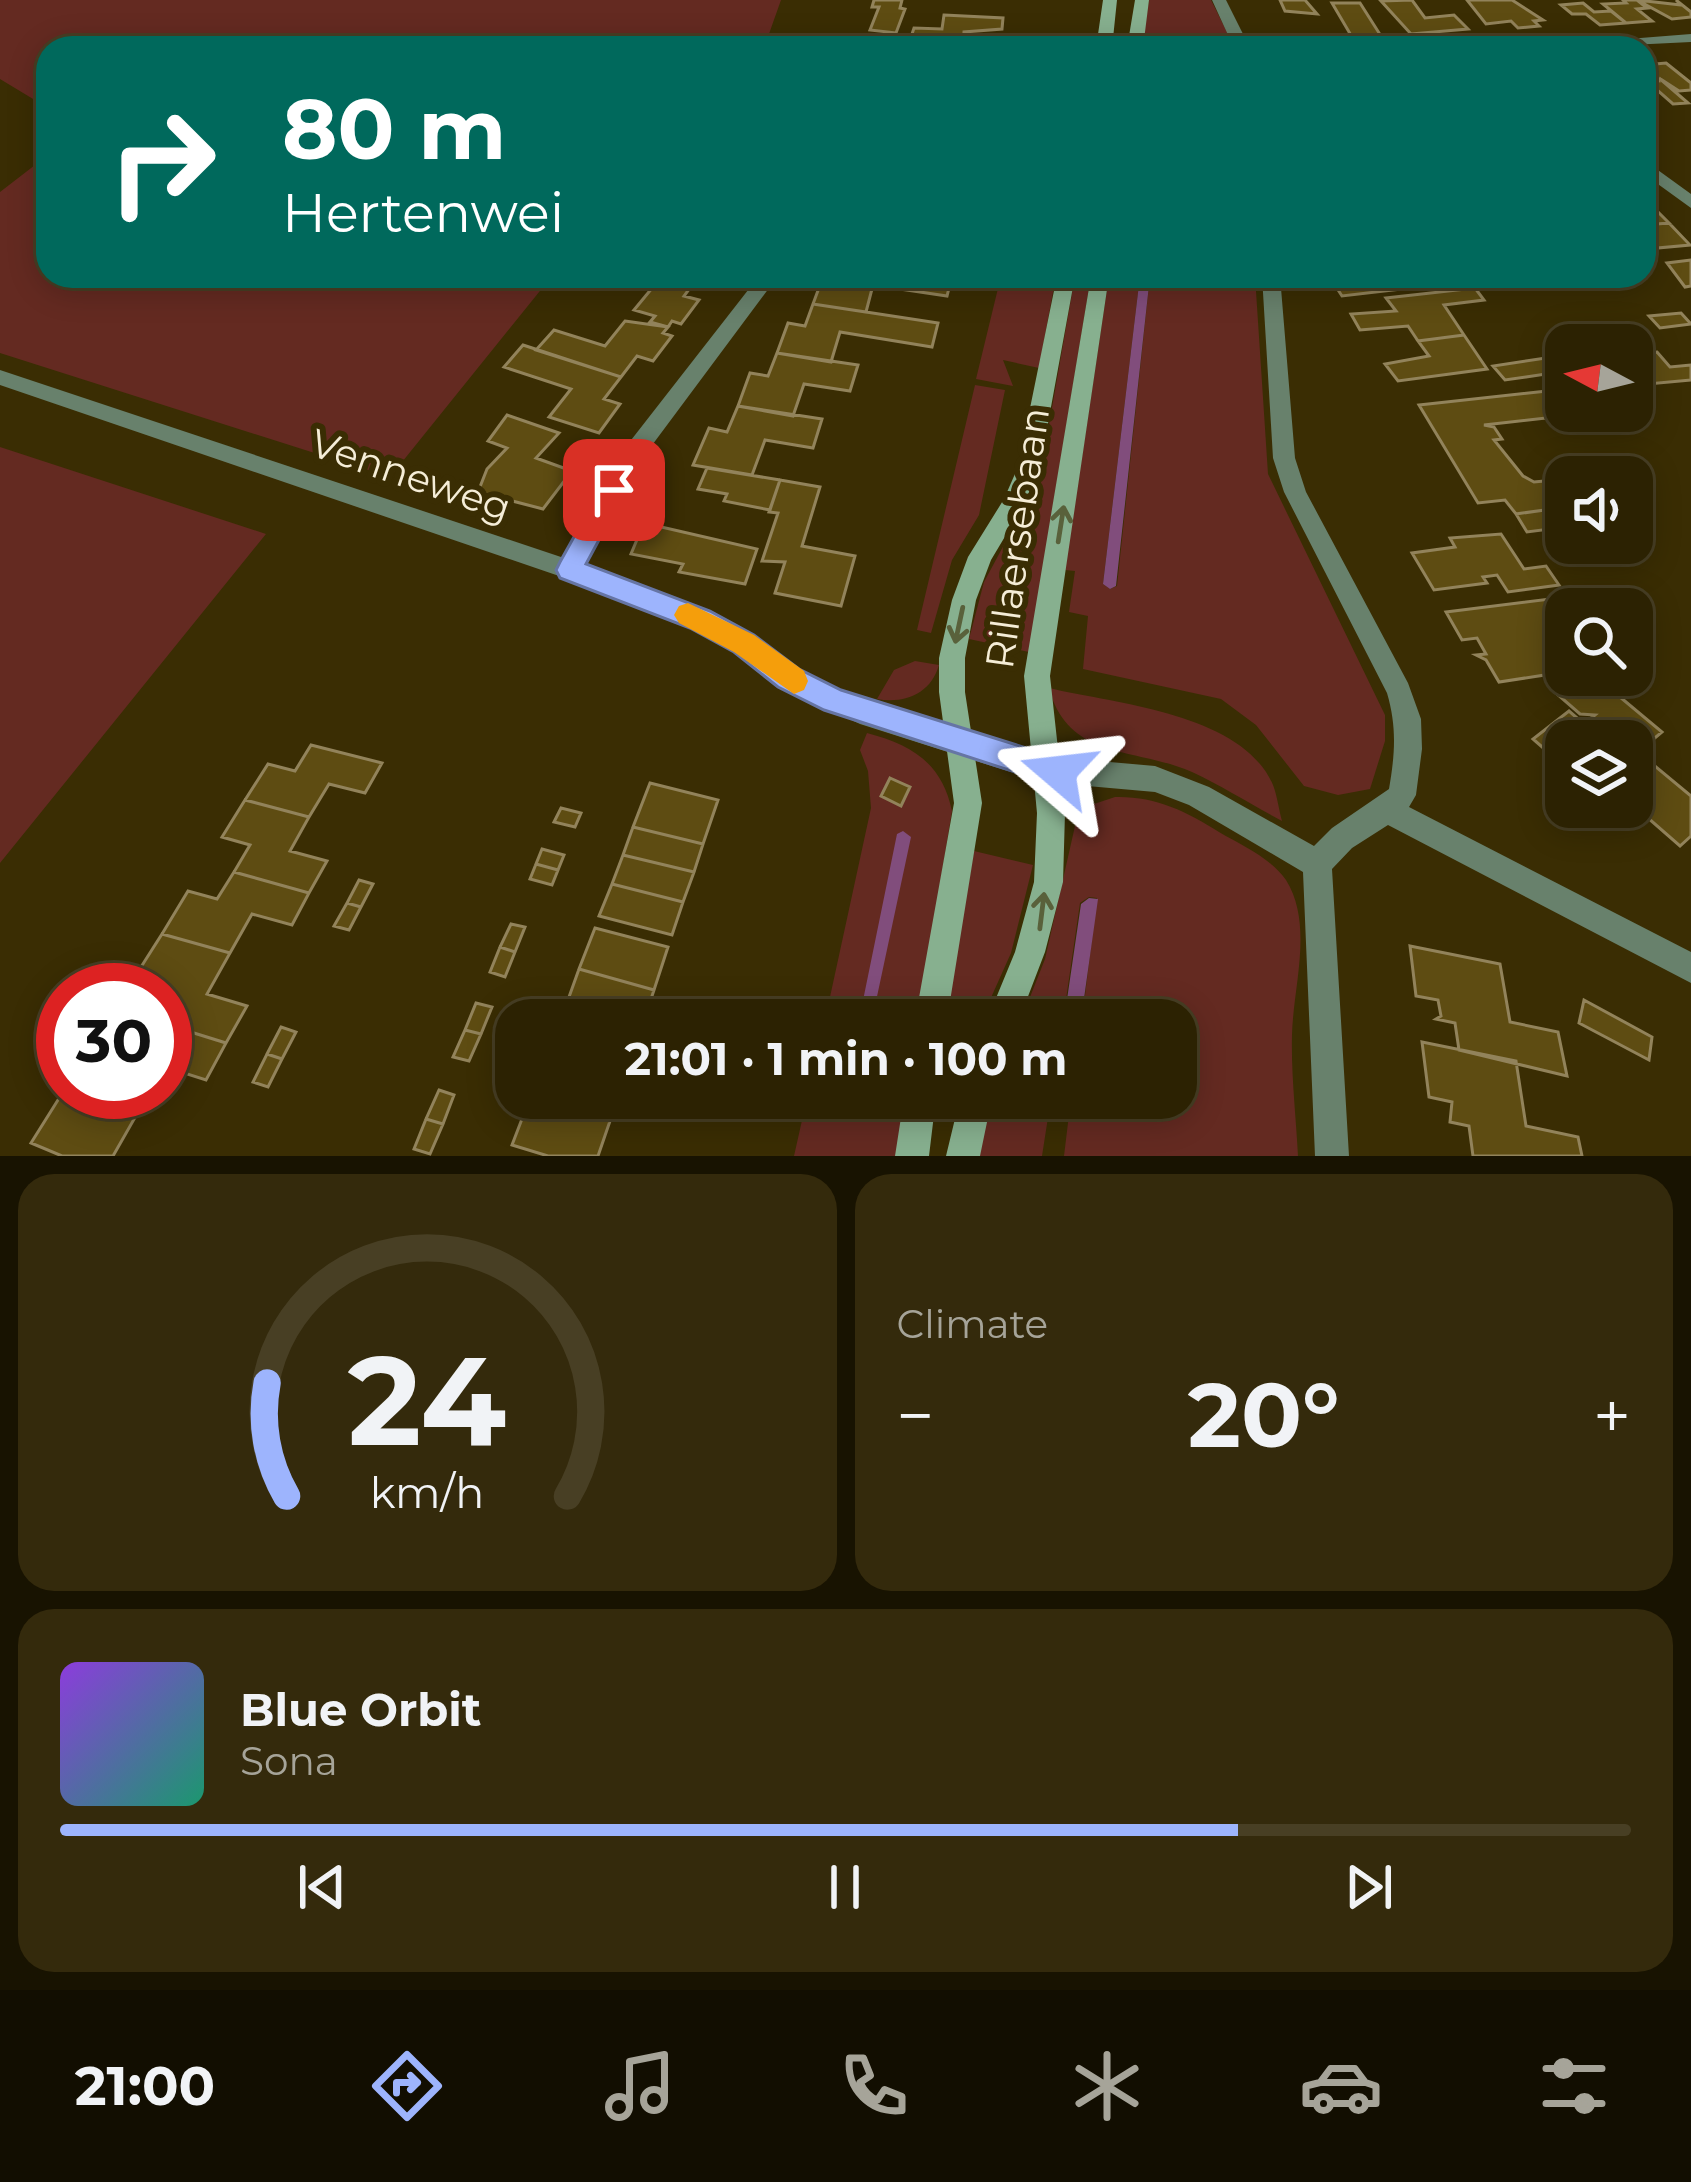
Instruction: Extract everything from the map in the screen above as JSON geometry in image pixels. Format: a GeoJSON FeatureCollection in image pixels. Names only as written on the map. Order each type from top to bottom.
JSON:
{"type":"FeatureCollection","features":[{"type":"Feature","properties":{"kind":"street"},"geometry":{"type":"LineString","coordinates":[[1106,36],[1110,0]]}},
{"type":"Feature","properties":{"kind":"street"},"geometry":{"type":"LineString","coordinates":[[1137,36],[1142,0]]}},
{"type":"Feature","properties":{"kind":"street"},"geometry":{"type":"LineString","coordinates":[[1219,0],[1236,36]]}},
{"type":"Feature","properties":{"kind":"street"},"geometry":{"type":"LineString","coordinates":[[1656,41],[1691,38]]}},
{"type":"Feature","properties":{"kind":"street"},"geometry":{"type":"LineString","coordinates":[[1656,175],[1691,203]]}},
{"type":"Feature","properties":{"kind":"street"},"geometry":{"type":"LineString","coordinates":[[570,570],[636,449],[760,288]]}},
{"type":"Feature","properties":{"kind":"street","name":"Rillaersebaan"},"geometry":{"type":"LineString","coordinates":[[935,999],[968,803],[952,658],[964,600],[980,557],[1029,467],[1064,288]]}},
{"type":"Feature","properties":{"kind":"street","name":"Rillaersebaan"},"geometry":{"type":"LineString","coordinates":[[1012,999],[1039,934],[1052,834],[1035,722],[1037,676],[1098,288]]}},
{"type":"Feature","properties":{"kind":"street"},"geometry":{"type":"LineString","coordinates":[[1272,288],[1289,476],[1399,691],[1408,718],[1402,795],[1342,838],[1317,864],[1332,1156]]}},
{"type":"Feature","properties":{"kind":"street","name":"Venneweg"},"geometry":{"type":"LineString","coordinates":[[0,377],[570,570],[700,619],[744,644],[788,678],[834,701],[1042,769],[1155,779],[1199,796],[1317,864]]}},
{"type":"Feature","properties":{"kind":"street"},"geometry":{"type":"LineString","coordinates":[[1389,808],[1408,823],[1691,968]]}},
{"type":"Feature","properties":{"kind":"street"},"geometry":{"type":"LineString","coordinates":[[912,1156],[917,1119]]}},
{"type":"Feature","properties":{"kind":"street"},"geometry":{"type":"LineString","coordinates":[[963,1156],[971,1119]]}},
{"type":"Feature","properties":{"kind":"shaded area"},"geometry":{"type":"Polygon","coordinates":[[[0,0],[781,0],[768,36],[36,36],[36,101],[0,79],[0,0]]]}},
{"type":"Feature","properties":{"kind":"shaded area"},"geometry":{"type":"Polygon","coordinates":[[[1149,0],[1211,0],[1229,36],[1144,36],[1149,0]]]}},
{"type":"Feature","properties":{"kind":"shaded area"},"geometry":{"type":"Polygon","coordinates":[[[36,164],[36,288],[542,288],[390,477],[0,353],[0,192],[36,164]]]}},
{"type":"Feature","properties":{"kind":"shaded area"},"geometry":{"type":"Polygon","coordinates":[[[998,288],[1054,288],[1039,368],[1003,360],[1013,386],[976,379],[998,288]]]}},
{"type":"Feature","properties":{"kind":"shaded area"},"geometry":{"type":"Polygon","coordinates":[[[1073,288],[1089,288],[1029,652],[969,639],[984,582],[1042,465],[1073,288]]]}},
{"type":"Feature","properties":{"kind":"shaded area"},"geometry":{"type":"Polygon","coordinates":[[[1107,288],[1139,288],[1103,584],[1110,589],[1117,586],[1149,288],[1256,288],[1268,474],[1385,715],[1385,741],[1370,789],[1338,795],[1304,786],[1256,725],[1221,699],[1083,669],[1088,616],[1069,612],[1075,571],[1065,570],[1107,288]]]}},
{"type":"Feature","properties":{"kind":"shaded area"},"geometry":{"type":"Polygon","coordinates":[[[1139,288],[1149,288],[1116,586],[1110,589],[1103,584],[1139,288]]]}},
{"type":"Feature","properties":{"kind":"shaded area"},"geometry":{"type":"Polygon","coordinates":[[[975,385],[1005,390],[979,515],[952,560],[931,633],[917,630],[975,385]]]}},
{"type":"Feature","properties":{"kind":"shaded area"},"geometry":{"type":"Polygon","coordinates":[[[0,447],[266,534],[0,863],[0,447]]]}},
{"type":"Feature","properties":{"kind":"shaded area"},"geometry":{"type":"Polygon","coordinates":[[[915,661],[939,665],[924,689],[898,700],[877,699],[894,670],[915,661]]]}},
{"type":"Feature","properties":{"kind":"shaded area"},"geometry":{"type":"Polygon","coordinates":[[[1049,688],[1175,716],[1234,742],[1257,761],[1273,785],[1282,821],[1192,772],[1088,740],[1058,712],[1049,688]]]}},
{"type":"Feature","properties":{"kind":"shaded area"},"geometry":{"type":"Polygon","coordinates":[[[867,733],[911,750],[933,768],[952,811],[921,999],[830,999],[871,808],[868,771],[860,750],[867,733]]]}},
{"type":"Feature","properties":{"kind":"shaded area"},"geometry":{"type":"Polygon","coordinates":[[[1115,797],[1143,799],[1182,811],[1255,853],[1286,880],[1299,916],[1300,936],[1292,1035],[1298,1156],[1064,1156],[1068,1119],[1197,1119],[1197,999],[1085,999],[1097,898],[1080,903],[1066,999],[1029,999],[1045,959],[1075,826],[1094,804],[1115,797]]]}},
{"type":"Feature","properties":{"kind":"shaded area"},"geometry":{"type":"Polygon","coordinates":[[[903,831],[911,837],[876,999],[863,999],[897,834],[903,831]]]}},
{"type":"Feature","properties":{"kind":"shaded area"},"geometry":{"type":"Polygon","coordinates":[[[974,851],[1033,865],[1011,953],[990,999],[949,999],[974,851]]]}},
{"type":"Feature","properties":{"kind":"shaded area"},"geometry":{"type":"Polygon","coordinates":[[[1098,899],[1084,999],[1067,999],[1081,904],[1098,899]]]}},
{"type":"Feature","properties":{"kind":"shaded area"},"geometry":{"type":"Polygon","coordinates":[[[802,1119],[902,1119],[896,1156],[794,1156],[802,1119]]]}},
{"type":"Feature","properties":{"kind":"shaded area"},"geometry":{"type":"Polygon","coordinates":[[[987,1119],[1048,1119],[1042,1156],[979,1156],[987,1119]]]}},
{"type":"Feature","properties":{"kind":"building"},"geometry":{"type":"Polygon","coordinates":[[[874,0],[902,0],[900,8],[905,9],[896,33],[870,30],[879,7],[872,7],[874,0]]]}},
{"type":"Feature","properties":{"kind":"building"},"geometry":{"type":"Polygon","coordinates":[[[1280,0],[1305,0],[1317,14],[1285,11],[1280,0]]]}},
{"type":"Feature","properties":{"kind":"building"},"geometry":{"type":"Polygon","coordinates":[[[1412,0],[1425,18],[1454,15],[1468,29],[1411,34],[1381,1],[1412,0]]]}},
{"type":"Feature","properties":{"kind":"building"},"geometry":{"type":"Polygon","coordinates":[[[1467,0],[1512,0],[1543,20],[1534,21],[1539,26],[1518,28],[1511,21],[1486,24],[1467,0]]]}},
{"type":"Feature","properties":{"kind":"building"},"geometry":{"type":"Polygon","coordinates":[[[1623,0],[1637,0],[1647,8],[1637,9],[1652,21],[1626,23],[1603,4],[1626,3],[1623,0]]]}},
{"type":"Feature","properties":{"kind":"building"},"geometry":{"type":"Polygon","coordinates":[[[1637,0],[1681,5],[1676,0],[1691,12],[1691,17],[1672,19],[1637,0]]]}},
{"type":"Feature","properties":{"kind":"building"},"geometry":{"type":"Polygon","coordinates":[[[1332,3],[1360,3],[1381,36],[1351,36],[1332,3]]]}},
{"type":"Feature","properties":{"kind":"building"},"geometry":{"type":"Polygon","coordinates":[[[1583,3],[1594,12],[1611,11],[1626,23],[1600,25],[1561,5],[1583,3]]]}},
{"type":"Feature","properties":{"kind":"building"},"geometry":{"type":"Polygon","coordinates":[[[944,15],[1003,18],[1002,29],[964,32],[964,36],[911,36],[914,28],[942,29],[944,15]]]}},
{"type":"Feature","properties":{"kind":"building"},"geometry":{"type":"Polygon","coordinates":[[[1666,63],[1691,83],[1691,90],[1679,91],[1659,78],[1688,103],[1673,104],[1656,89],[1656,64],[1666,63]]]}},
{"type":"Feature","properties":{"kind":"building"},"geometry":{"type":"Polygon","coordinates":[[[1656,210],[1669,223],[1656,224],[1656,210]]]}},
{"type":"Feature","properties":{"kind":"building"},"geometry":{"type":"Polygon","coordinates":[[[1669,223],[1690,245],[1656,248],[1656,224],[1669,223]]]}},
{"type":"Feature","properties":{"kind":"building"},"geometry":{"type":"Polygon","coordinates":[[[1691,260],[1691,286],[1685,287],[1667,263],[1691,260]]]}},
{"type":"Feature","properties":{"kind":"building"},"geometry":{"type":"Polygon","coordinates":[[[652,288],[690,288],[684,296],[699,300],[681,324],[672,321],[668,327],[650,322],[655,316],[634,310],[652,288]]]}},
{"type":"Feature","properties":{"kind":"building"},"geometry":{"type":"Polygon","coordinates":[[[819,288],[872,288],[866,312],[813,304],[819,288]]]}},
{"type":"Feature","properties":{"kind":"building"},"geometry":{"type":"Polygon","coordinates":[[[893,288],[949,288],[947,296],[893,288]]]}},
{"type":"Feature","properties":{"kind":"building"},"geometry":{"type":"Polygon","coordinates":[[[1337,288],[1410,288],[1342,296],[1337,288]]]}},
{"type":"Feature","properties":{"kind":"building"},"geometry":{"type":"Polygon","coordinates":[[[1475,288],[1484,300],[1444,305],[1464,335],[1418,341],[1408,326],[1360,330],[1351,314],[1396,311],[1386,298],[1475,288]]]}},
{"type":"Feature","properties":{"kind":"building"},"geometry":{"type":"Polygon","coordinates":[[[813,304],[938,323],[932,347],[840,332],[831,362],[777,353],[788,323],[805,326],[813,304]]]}},
{"type":"Feature","properties":{"kind":"building"},"geometry":{"type":"Polygon","coordinates":[[[1681,313],[1691,324],[1660,328],[1649,316],[1681,313]]]}},
{"type":"Feature","properties":{"kind":"building"},"geometry":{"type":"Polygon","coordinates":[[[625,321],[668,327],[663,333],[672,336],[653,361],[637,356],[621,377],[536,350],[554,330],[605,346],[625,321]]]}},
{"type":"Feature","properties":{"kind":"building"},"geometry":{"type":"Polygon","coordinates":[[[1464,335],[1487,369],[1398,381],[1385,364],[1429,356],[1418,341],[1464,335]]]}},
{"type":"Feature","properties":{"kind":"building"},"geometry":{"type":"Polygon","coordinates":[[[523,345],[621,377],[604,399],[620,404],[599,433],[549,417],[571,389],[504,367],[523,345]]]}},
{"type":"Feature","properties":{"kind":"building"},"geometry":{"type":"Polygon","coordinates":[[[1653,352],[1670,367],[1691,365],[1691,380],[1653,384],[1653,352]]]}},
{"type":"Feature","properties":{"kind":"building"},"geometry":{"type":"Polygon","coordinates":[[[777,353],[858,365],[850,391],[804,384],[793,416],[738,406],[750,373],[768,376],[777,353]]]}},
{"type":"Feature","properties":{"kind":"building"},"geometry":{"type":"Polygon","coordinates":[[[1545,358],[1545,374],[1505,380],[1493,366],[1545,358]]]}},
{"type":"Feature","properties":{"kind":"building"},"geometry":{"type":"Polygon","coordinates":[[[1545,391],[1545,418],[1484,425],[1494,427],[1502,439],[1494,440],[1523,476],[1545,481],[1545,510],[1516,514],[1505,500],[1478,503],[1419,405],[1545,391]]]}},
{"type":"Feature","properties":{"kind":"building"},"geometry":{"type":"Polygon","coordinates":[[[738,406],[822,419],[813,448],[765,440],[752,475],[693,465],[709,428],[727,432],[738,406]]]}},
{"type":"Feature","properties":{"kind":"building"},"geometry":{"type":"Polygon","coordinates":[[[507,415],[559,433],[536,458],[572,471],[543,509],[478,492],[487,469],[507,448],[488,441],[507,415]]]}},
{"type":"Feature","properties":{"kind":"building"},"geometry":{"type":"Polygon","coordinates":[[[707,468],[780,480],[770,510],[724,501],[727,494],[698,489],[707,468]]]}},
{"type":"Feature","properties":{"kind":"building"},"geometry":{"type":"Polygon","coordinates":[[[780,480],[820,487],[802,546],[855,556],[841,606],[775,593],[785,562],[762,561],[778,513],[769,512],[780,480]]]}},
{"type":"Feature","properties":{"kind":"building"},"geometry":{"type":"Polygon","coordinates":[[[1545,510],[1545,530],[1527,532],[1516,514],[1545,510]]]}},
{"type":"Feature","properties":{"kind":"building"},"geometry":{"type":"Polygon","coordinates":[[[644,523],[757,549],[745,584],[679,572],[683,564],[631,554],[644,523]]]}},
{"type":"Feature","properties":{"kind":"building"},"geometry":{"type":"Polygon","coordinates":[[[1501,534],[1524,569],[1546,566],[1559,585],[1508,592],[1497,575],[1483,577],[1487,583],[1434,590],[1412,553],[1455,547],[1450,538],[1501,534]]]}},
{"type":"Feature","properties":{"kind":"building"},"geometry":{"type":"Polygon","coordinates":[[[1545,600],[1545,675],[1499,682],[1486,660],[1476,655],[1486,654],[1477,638],[1462,640],[1446,612],[1545,600]]]}},
{"type":"Feature","properties":{"kind":"building"},"geometry":{"type":"Polygon","coordinates":[[[1559,696],[1619,696],[1648,720],[1589,720],[1595,715],[1580,714],[1559,696]]]}},
{"type":"Feature","properties":{"kind":"building"},"geometry":{"type":"Polygon","coordinates":[[[1569,711],[1579,720],[1557,720],[1569,711]]]}},
{"type":"Feature","properties":{"kind":"building"},"geometry":{"type":"Polygon","coordinates":[[[1545,730],[1545,750],[1533,739],[1545,730]]]}},
{"type":"Feature","properties":{"kind":"building"},"geometry":{"type":"Polygon","coordinates":[[[311,745],[382,763],[365,793],[329,784],[309,817],[245,800],[268,764],[295,771],[311,745]]]}},
{"type":"Feature","properties":{"kind":"building"},"geometry":{"type":"Polygon","coordinates":[[[1653,764],[1691,796],[1691,836],[1680,846],[1653,822],[1653,764]]]}},
{"type":"Feature","properties":{"kind":"building"},"geometry":{"type":"Polygon","coordinates":[[[890,778],[910,787],[901,806],[881,796],[890,778]]]}},
{"type":"Feature","properties":{"kind":"building"},"geometry":{"type":"Polygon","coordinates":[[[650,783],[718,800],[703,844],[633,827],[650,783]]]}},
{"type":"Feature","properties":{"kind":"building"},"geometry":{"type":"Polygon","coordinates":[[[245,800],[309,817],[290,851],[327,861],[309,893],[234,872],[250,845],[222,837],[245,800]]]}},
{"type":"Feature","properties":{"kind":"building"},"geometry":{"type":"Polygon","coordinates":[[[561,808],[581,813],[575,827],[554,822],[561,808]]]}},
{"type":"Feature","properties":{"kind":"building"},"geometry":{"type":"Polygon","coordinates":[[[633,827],[703,844],[694,872],[623,855],[633,827]]]}},
{"type":"Feature","properties":{"kind":"building"},"geometry":{"type":"Polygon","coordinates":[[[542,849],[564,855],[558,870],[536,864],[542,849]]]}},
{"type":"Feature","properties":{"kind":"building"},"geometry":{"type":"Polygon","coordinates":[[[623,855],[694,872],[683,902],[612,884],[623,855]]]}},
{"type":"Feature","properties":{"kind":"building"},"geometry":{"type":"Polygon","coordinates":[[[536,864],[558,870],[552,885],[530,879],[536,864]]]}},
{"type":"Feature","properties":{"kind":"building"},"geometry":{"type":"Polygon","coordinates":[[[234,872],[309,893],[292,925],[252,914],[230,953],[162,934],[188,891],[217,899],[234,872]]]}},
{"type":"Feature","properties":{"kind":"building"},"geometry":{"type":"Polygon","coordinates":[[[359,880],[373,884],[361,907],[347,903],[359,880]]]}},
{"type":"Feature","properties":{"kind":"building"},"geometry":{"type":"Polygon","coordinates":[[[612,884],[683,902],[672,935],[599,916],[612,884]]]}},
{"type":"Feature","properties":{"kind":"building"},"geometry":{"type":"Polygon","coordinates":[[[347,903],[361,907],[349,930],[334,926],[347,903]]]}},
{"type":"Feature","properties":{"kind":"building"},"geometry":{"type":"Polygon","coordinates":[[[511,924],[525,927],[515,952],[500,947],[511,924]]]}},
{"type":"Feature","properties":{"kind":"building"},"geometry":{"type":"Polygon","coordinates":[[[595,928],[668,947],[654,990],[579,969],[595,928]]]}},
{"type":"Feature","properties":{"kind":"building"},"geometry":{"type":"Polygon","coordinates":[[[162,934],[230,953],[207,994],[247,1006],[226,1043],[192,1032],[192,963],[144,963],[162,934]]]}},
{"type":"Feature","properties":{"kind":"building"},"geometry":{"type":"Polygon","coordinates":[[[1410,946],[1500,964],[1510,1022],[1558,1032],[1567,1076],[1459,1050],[1455,1023],[1436,1019],[1441,1016],[1438,1000],[1416,996],[1410,946]]]}},
{"type":"Feature","properties":{"kind":"building"},"geometry":{"type":"Polygon","coordinates":[[[500,947],[515,952],[505,977],[490,972],[500,947]]]}},
{"type":"Feature","properties":{"kind":"building"},"geometry":{"type":"Polygon","coordinates":[[[579,969],[654,990],[651,999],[568,999],[579,969]]]}},
{"type":"Feature","properties":{"kind":"building"},"geometry":{"type":"Polygon","coordinates":[[[1584,1000],[1652,1037],[1649,1060],[1579,1023],[1584,1000]]]}},
{"type":"Feature","properties":{"kind":"building"},"geometry":{"type":"Polygon","coordinates":[[[476,1003],[492,1007],[481,1034],[465,1030],[476,1003]]]}},
{"type":"Feature","properties":{"kind":"building"},"geometry":{"type":"Polygon","coordinates":[[[281,1027],[296,1032],[282,1059],[267,1054],[281,1027]]]}},
{"type":"Feature","properties":{"kind":"building"},"geometry":{"type":"Polygon","coordinates":[[[465,1030],[481,1034],[469,1061],[453,1057],[465,1030]]]}},
{"type":"Feature","properties":{"kind":"building"},"geometry":{"type":"Polygon","coordinates":[[[192,1032],[226,1043],[206,1080],[192,1076],[192,1032]]]}},
{"type":"Feature","properties":{"kind":"building"},"geometry":{"type":"Polygon","coordinates":[[[1422,1042],[1516,1061],[1526,1126],[1578,1137],[1582,1156],[1473,1156],[1469,1126],[1450,1122],[1452,1102],[1429,1097],[1422,1042]]]}},
{"type":"Feature","properties":{"kind":"building"},"geometry":{"type":"Polygon","coordinates":[[[267,1054],[282,1059],[268,1087],[253,1082],[267,1054]]]}},
{"type":"Feature","properties":{"kind":"building"},"geometry":{"type":"Polygon","coordinates":[[[439,1090],[454,1095],[443,1124],[426,1119],[439,1090]]]}},
{"type":"Feature","properties":{"kind":"building"},"geometry":{"type":"Polygon","coordinates":[[[46,1119],[134,1119],[113,1156],[62,1156],[31,1143],[46,1119]]]}},
{"type":"Feature","properties":{"kind":"building"},"geometry":{"type":"Polygon","coordinates":[[[426,1119],[443,1124],[430,1154],[414,1149],[426,1119]]]}},
{"type":"Feature","properties":{"kind":"building"},"geometry":{"type":"Polygon","coordinates":[[[522,1119],[610,1121],[598,1156],[548,1156],[512,1145],[522,1119]]]}},
{"type":"Feature","properties":{"kind":"slow traffic"},"geometry":{"type":"LineString","coordinates":[[688,615],[744,644],[794,681]]}},
{"type":"Feature","properties":{"kind":"route"},"geometry":{"type":"LineString","coordinates":[[614,490],[570,570],[700,619],[744,644],[788,678],[860,712],[1058,772]]}}]}
